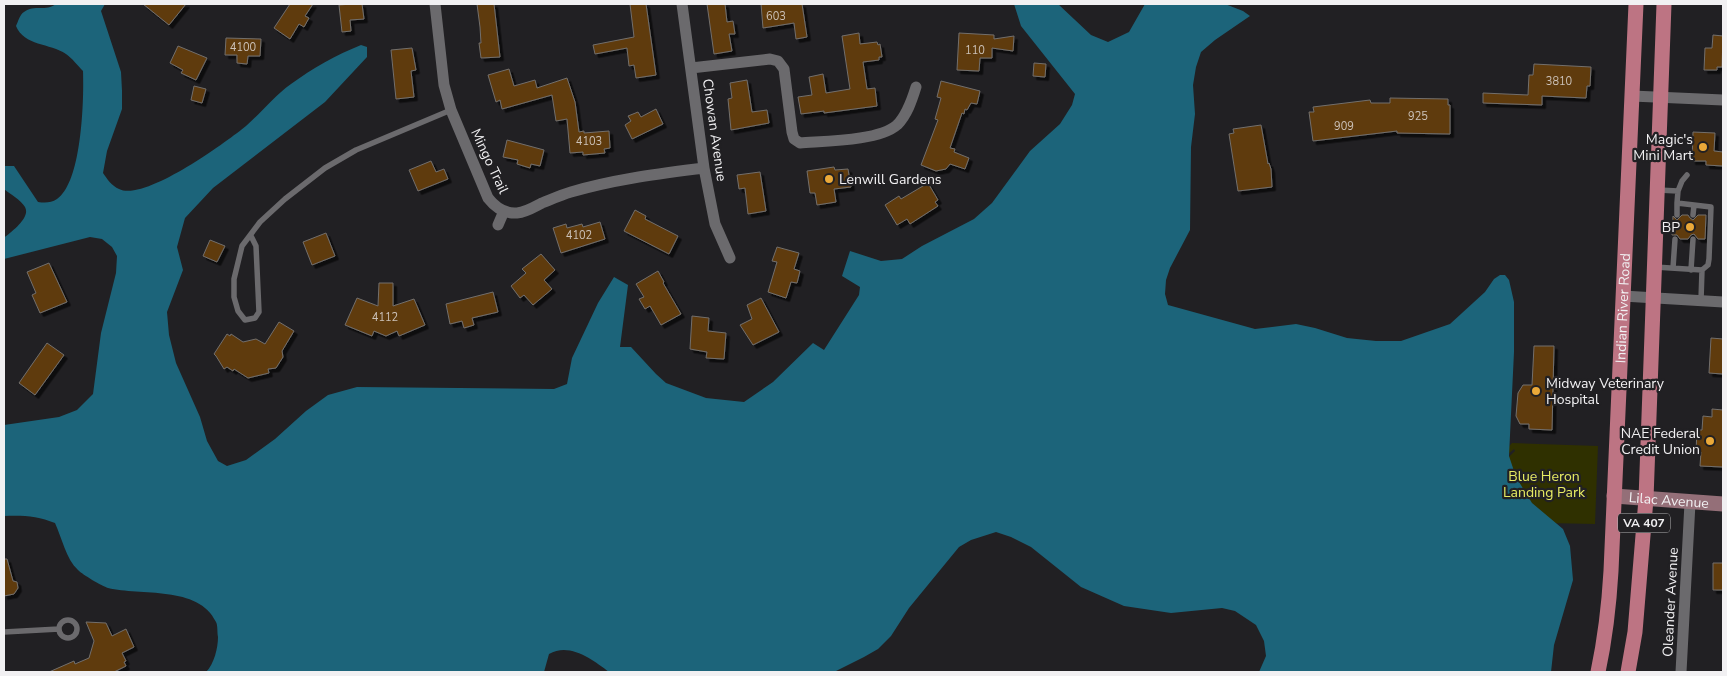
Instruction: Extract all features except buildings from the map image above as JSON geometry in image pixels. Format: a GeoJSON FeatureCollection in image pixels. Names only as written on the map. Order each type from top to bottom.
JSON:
{"type":"FeatureCollection","features":[{"type":"Feature","properties":{"kind":"main road","name":"Indian River Road"},"geometry":{"type":"LineString","coordinates":[[1598,672],[1609,608],[1636,4]]}},
{"type":"Feature","properties":{"kind":"main road","name":"VA 407"},"geometry":{"type":"LineString","coordinates":[[1628,672],[1635,632],[1646,499],[1664,4]]}},
{"type":"Feature","properties":{"kind":"street","name":"Mingo Trail"},"geometry":{"type":"LineString","coordinates":[[435,4],[444,85],[451,110],[492,204],[504,211],[515,214],[525,212],[564,194],[602,183],[636,176],[704,168]]}},
{"type":"Feature","properties":{"kind":"street","name":"Chowan Avenue"},"geometry":{"type":"LineString","coordinates":[[682,4],[704,168],[715,224],[730,258]]}},
{"type":"Feature","properties":{"kind":"street"},"geometry":{"type":"LineString","coordinates":[[691,68],[770,59],[778,60],[784,68],[792,132],[794,139],[800,143],[872,135],[890,129],[898,123],[906,112],[912,102],[916,88]]}},
{"type":"Feature","properties":{"kind":"street"},"geometry":{"type":"LineString","coordinates":[[1632,96],[1723,100]]}},
{"type":"Feature","properties":{"kind":"street"},"geometry":{"type":"LineString","coordinates":[[498,225],[504,211]]}},
{"type":"Feature","properties":{"kind":"street"},"geometry":{"type":"LineString","coordinates":[[1623,296],[1723,302]]}},
{"type":"Feature","properties":{"kind":"street","name":"Lilac Avenue"},"geometry":{"type":"LineString","coordinates":[[1614,496],[1723,504]]}},
{"type":"Feature","properties":{"kind":"street","name":"Oleander Avenue"},"geometry":{"type":"LineString","coordinates":[[1681,672],[1690,503]]}},
{"type":"Feature","properties":{"kind":"lane"},"geometry":{"type":"LineString","coordinates":[[251,236],[256,246],[259,312],[255,318],[245,320],[238,311],[234,297],[234,279],[242,246],[260,222],[285,199],[325,168],[356,150],[451,110]]}},
{"type":"Feature","properties":{"kind":"lane"},"geometry":{"type":"LineString","coordinates":[[1677,215],[1678,191],[1682,181],[1687,176]]}},
{"type":"Feature","properties":{"kind":"lane"},"geometry":{"type":"LineString","coordinates":[[1658,190],[1678,191]]}},
{"type":"Feature","properties":{"kind":"lane"},"geometry":{"type":"LineString","coordinates":[[1655,267],[1702,270],[1708,265],[1711,207],[1677,203]]}},
{"type":"Feature","properties":{"kind":"lane"},"geometry":{"type":"LineString","coordinates":[[1693,215],[1694,205]]}},
{"type":"Feature","properties":{"kind":"lane"},"geometry":{"type":"LineString","coordinates":[[1673,268],[1675,239]]}},
{"type":"Feature","properties":{"kind":"lane"},"geometry":{"type":"LineString","coordinates":[[1691,270],[1693,239]]}},
{"type":"Feature","properties":{"kind":"lane"},"geometry":{"type":"LineString","coordinates":[[1701,300],[1702,270]]}},
{"type":"Feature","properties":{"kind":"lane"},"geometry":{"type":"LineString","coordinates":[[4,632],[59,629]]}},
{"type":"Feature","properties":{"kind":"green space","name":"Blue Heron Landing Park"},"geometry":{"type":"Polygon","coordinates":[[[1512,443],[1598,446],[1595,524],[1503,522],[1492,473],[1515,451],[1514,449],[1475,483],[1512,443]]]}},
{"type":"Feature","properties":{"kind":"water"},"geometry":{"type":"Polygon","coordinates":[[[56,4],[105,4],[101,11],[121,72],[122,109],[107,151],[103,173],[116,188],[131,191],[165,179],[221,145],[246,126],[285,89],[316,67],[361,45],[367,47],[367,57],[325,102],[213,188],[185,218],[177,247],[183,270],[167,312],[169,335],[176,363],[200,417],[207,441],[218,461],[227,466],[246,460],[275,439],[306,411],[328,395],[357,387],[554,389],[567,384],[572,358],[598,303],[614,277],[628,285],[620,347],[631,347],[666,383],[706,398],[744,402],[773,382],[813,343],[824,350],[859,295],[860,287],[842,276],[850,251],[881,261],[902,259],[922,246],[974,219],[992,203],[1030,151],[1060,124],[1072,105],[1075,94],[1021,26],[1014,4],[1058,4],[1091,35],[1108,42],[1129,32],[1145,4],[1225,4],[1243,11],[1250,16],[1201,52],[1196,67],[1193,85],[1195,114],[1191,147],[1190,230],[1170,268],[1166,280],[1165,294],[1168,305],[1255,329],[1296,324],[1347,338],[1401,341],[1450,324],[1485,292],[1494,279],[1500,275],[1505,275],[1509,280],[1514,302],[1514,352],[1509,456],[1516,477],[1532,503],[1563,529],[1570,546],[1573,580],[1554,645],[1551,672],[1259,672],[1266,656],[1264,641],[1256,625],[1235,611],[1222,608],[1171,613],[1124,606],[1081,587],[1031,547],[996,532],[971,540],[959,547],[909,608],[891,636],[878,649],[834,672],[609,672],[581,654],[565,650],[549,654],[544,672],[206,672],[215,656],[218,637],[217,624],[208,610],[196,602],[183,597],[105,587],[84,575],[74,565],[67,554],[55,523],[30,516],[4,516],[4,425],[59,417],[77,410],[93,394],[101,333],[116,273],[117,256],[112,247],[102,239],[90,237],[4,259],[4,238],[23,220],[26,211],[21,202],[4,189],[4,166],[14,166],[38,202],[52,201],[57,199],[65,190],[72,176],[80,140],[83,71],[66,54],[60,50],[31,41],[16,26],[21,14],[28,10],[32,8],[48,8],[56,4]]]}},
{"type":"Feature","properties":{"kind":"place","name":"Magic's Mini Mart"},"geometry":{"type":"Point","coordinates":[1703,147]}},
{"type":"Feature","properties":{"kind":"place","name":"Lenwill Gardens"},"geometry":{"type":"Point","coordinates":[829,179]}},
{"type":"Feature","properties":{"kind":"place","name":"BP"},"geometry":{"type":"Point","coordinates":[1690,227]}},
{"type":"Feature","properties":{"kind":"place","name":"Midway Veterinary Hospital"},"geometry":{"type":"Point","coordinates":[1536,391]}},
{"type":"Feature","properties":{"kind":"place","name":"NAE Federal Credit Union"},"geometry":{"type":"Point","coordinates":[1710,441]}}]}
